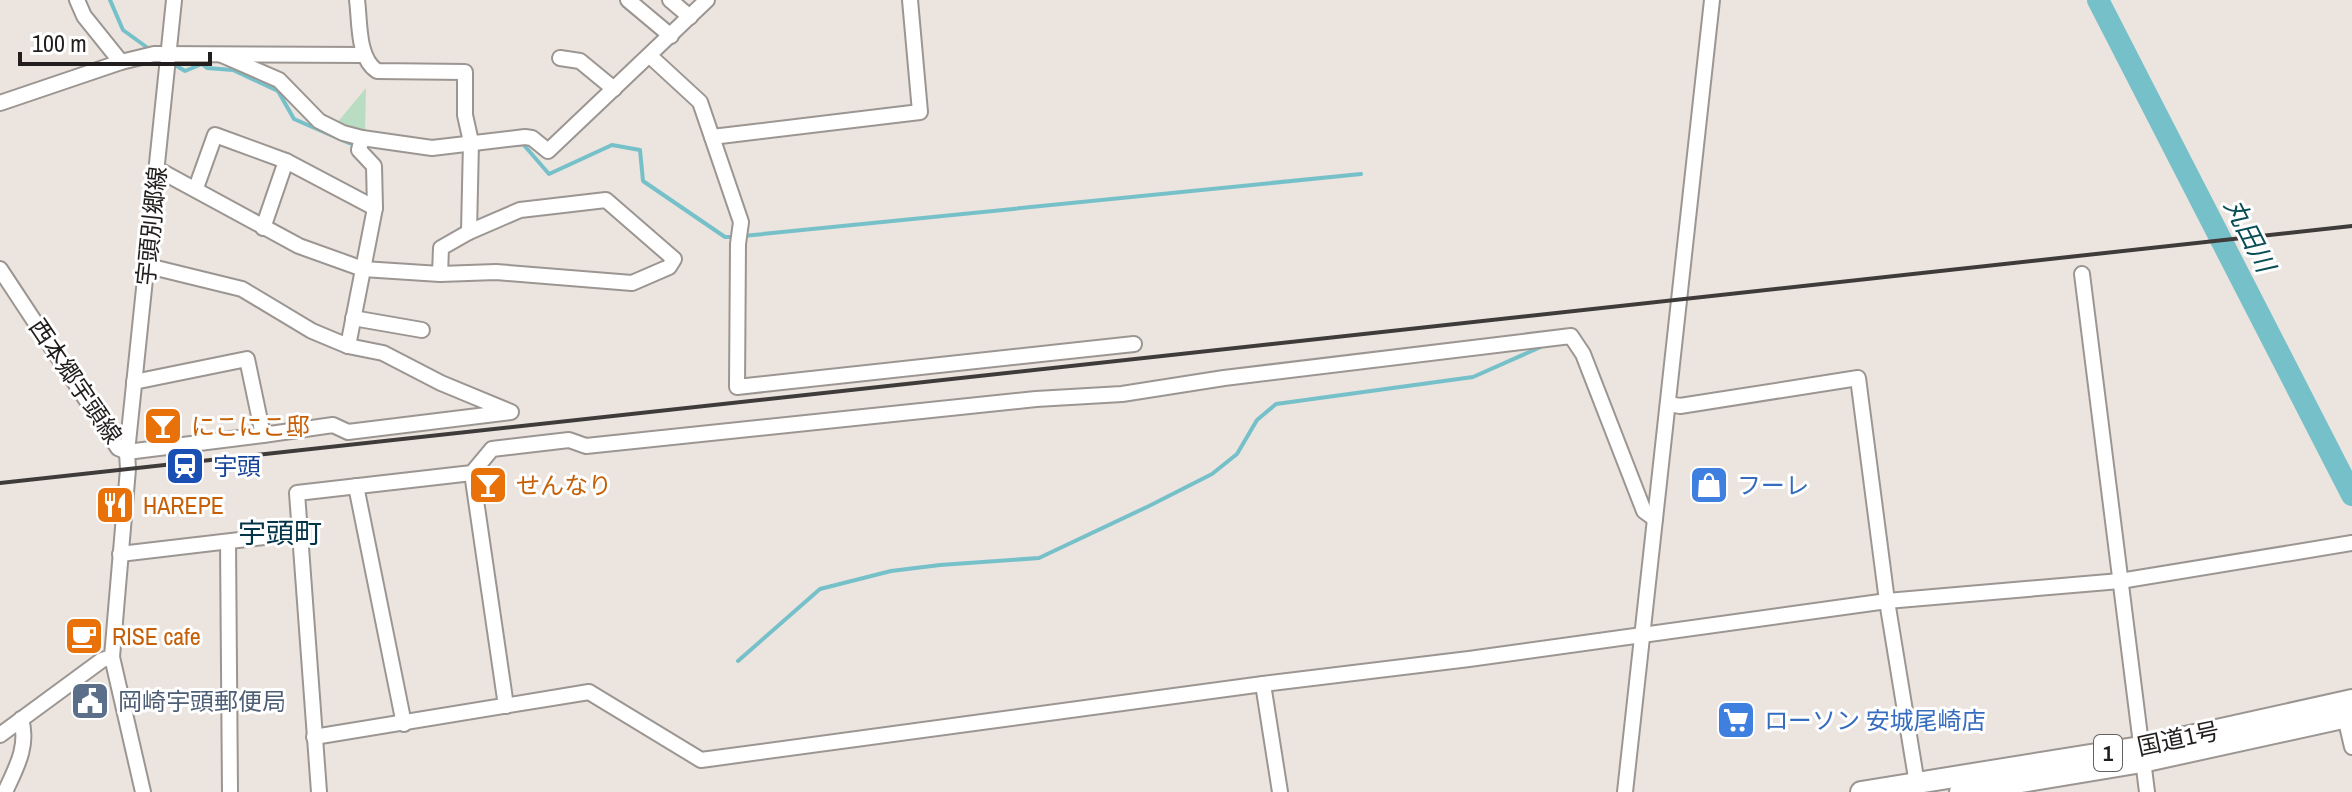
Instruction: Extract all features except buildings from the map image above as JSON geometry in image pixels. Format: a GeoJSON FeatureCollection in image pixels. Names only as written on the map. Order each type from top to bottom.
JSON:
{"type":"FeatureCollection","features":[{"type":"Feature","properties":{"kind":"highway","name":"国道1号"},"geometry":{"type":"LineString","coordinates":[[1960,792],[2350,711]]}},
{"type":"Feature","properties":{"kind":"highway","name":"国道1号"},"geometry":{"type":"LineString","coordinates":[[1861,792],[2141,754]]}},
{"type":"Feature","properties":{"kind":"street"},"geometry":{"type":"LineString","coordinates":[[77,0],[84,16],[121,62]]}},
{"type":"Feature","properties":{"kind":"street","name":"宇頭別郷線"},"geometry":{"type":"LineString","coordinates":[[120,554],[127,452],[174,0]]}},
{"type":"Feature","properties":{"kind":"street"},"geometry":{"type":"LineString","coordinates":[[357,0],[364,55],[377,71],[465,72],[465,115],[471,142],[469,232]]}},
{"type":"Feature","properties":{"kind":"street"},"geometry":{"type":"LineString","coordinates":[[628,0],[671,36]]}},
{"type":"Feature","properties":{"kind":"street"},"geometry":{"type":"LineString","coordinates":[[670,0],[690,17]]}},
{"type":"Feature","properties":{"kind":"street"},"geometry":{"type":"LineString","coordinates":[[361,144],[432,148],[525,137],[532,138],[548,151],[552,150],[707,0]]}},
{"type":"Feature","properties":{"kind":"street"},"geometry":{"type":"LineString","coordinates":[[712,137],[920,112],[910,0]]}},
{"type":"Feature","properties":{"kind":"street"},"geometry":{"type":"LineString","coordinates":[[1625,792],[1712,0]]}},
{"type":"Feature","properties":{"kind":"street"},"geometry":{"type":"LineString","coordinates":[[0,103],[154,54],[364,55]]}},
{"type":"Feature","properties":{"kind":"street"},"geometry":{"type":"LineString","coordinates":[[222,55],[279,80],[319,121],[361,144],[374,166],[375,208],[348,346]]}},
{"type":"Feature","properties":{"kind":"street"},"geometry":{"type":"LineString","coordinates":[[650,56],[700,102],[741,222],[737,387],[1134,344]]}},
{"type":"Feature","properties":{"kind":"street"},"geometry":{"type":"LineString","coordinates":[[560,58],[580,61],[614,89]]}},
{"type":"Feature","properties":{"kind":"street"},"geometry":{"type":"LineString","coordinates":[[196,188],[215,135],[286,161],[375,208]]}},
{"type":"Feature","properties":{"kind":"street"},"geometry":{"type":"LineString","coordinates":[[263,228],[286,161]]}},
{"type":"Feature","properties":{"kind":"street"},"geometry":{"type":"LineString","coordinates":[[157,169],[299,246],[363,269],[440,274],[496,272],[632,283],[669,267],[674,259],[606,200],[520,210],[469,232],[441,248],[440,274]]}},
{"type":"Feature","properties":{"kind":"street"},"geometry":{"type":"LineString","coordinates":[[127,452],[333,425],[348,432],[511,412],[441,383],[383,353],[348,346],[312,331],[242,289],[148,266]]}},
{"type":"Feature","properties":{"kind":"street","name":"西本郷宇頭線"},"geometry":{"type":"LineString","coordinates":[[0,269],[118,448],[127,452]]}},
{"type":"Feature","properties":{"kind":"street"},"geometry":{"type":"LineString","coordinates":[[2082,274],[2147,792]]}},
{"type":"Feature","properties":{"kind":"street"},"geometry":{"type":"LineString","coordinates":[[353,318],[422,330]]}},
{"type":"Feature","properties":{"kind":"street"},"geometry":{"type":"LineString","coordinates":[[319,792],[297,493],[472,473],[492,449],[569,440],[586,446],[1019,401],[1122,394],[1210,380],[1571,336],[1583,354],[1644,511],[1655,519]]}},
{"type":"Feature","properties":{"kind":"street"},"geometry":{"type":"LineString","coordinates":[[134,382],[247,359],[263,435]]}},
{"type":"Feature","properties":{"kind":"street"},"geometry":{"type":"LineString","coordinates":[[1669,404],[1680,406],[1858,378],[1887,601],[1917,784]]}},
{"type":"Feature","properties":{"kind":"street"},"geometry":{"type":"LineString","coordinates":[[472,473],[506,706]]}},
{"type":"Feature","properties":{"kind":"street"},"geometry":{"type":"LineString","coordinates":[[356,486],[404,724]]}},
{"type":"Feature","properties":{"kind":"street"},"geometry":{"type":"LineString","coordinates":[[143,792],[112,657],[120,554],[299,533]]}},
{"type":"Feature","properties":{"kind":"street"},"geometry":{"type":"LineString","coordinates":[[228,542],[230,792]]}},
{"type":"Feature","properties":{"kind":"street"},"geometry":{"type":"LineString","coordinates":[[314,737],[589,692],[701,760],[1887,601],[2120,581],[2352,543]]}},
{"type":"Feature","properties":{"kind":"street"},"geometry":{"type":"LineString","coordinates":[[0,735],[102,660],[112,657]]}},
{"type":"Feature","properties":{"kind":"street"},"geometry":{"type":"LineString","coordinates":[[1263,684],[1280,792]]}},
{"type":"Feature","properties":{"kind":"street"},"geometry":{"type":"LineString","coordinates":[[2350,711],[2352,747]]}},
{"type":"Feature","properties":{"kind":"street"},"geometry":{"type":"LineString","coordinates":[[5,792],[22,752],[25,732],[21,719]]}},
{"type":"Feature","properties":{"kind":"green space"},"geometry":{"type":"Polygon","coordinates":[[[366,88],[365,133],[336,124],[366,88]]]}},
{"type":"Feature","properties":{"kind":"waterway"},"geometry":{"type":"LineString","coordinates":[[110,0],[123,30],[152,51]]}},
{"type":"Feature","properties":{"kind":"waterway","name":"丸田川"},"geometry":{"type":"LineString","coordinates":[[2098,0],[2352,495]]}},
{"type":"Feature","properties":{"kind":"waterway"},"geometry":{"type":"LineString","coordinates":[[170,62],[185,71],[202,64],[207,68],[233,70],[278,91],[294,119],[358,144]]}},
{"type":"Feature","properties":{"kind":"waterway"},"geometry":{"type":"LineString","coordinates":[[517,145],[523,144],[549,174],[612,145],[640,150],[643,181],[725,237],[734,237]]}},
{"type":"Feature","properties":{"kind":"waterway"},"geometry":{"type":"LineString","coordinates":[[743,236],[1361,174]]}},
{"type":"Feature","properties":{"kind":"waterway"},"geometry":{"type":"LineString","coordinates":[[738,661],[820,589],[891,571],[1039,558],[1149,506],[1212,474],[1237,454],[1257,420],[1276,404],[1473,377],[1543,346]]}},
{"type":"Feature","properties":{"kind":"railway"},"geometry":{"type":"LineString","coordinates":[[0,483],[2352,226]]}},
{"type":"Feature","properties":{"kind":"place","name":"にこにこ邸"},"geometry":{"type":"Point","coordinates":[163,426]}},
{"type":"Feature","properties":{"kind":"place","name":"宇頭"},"geometry":{"type":"Point","coordinates":[185,466]}},
{"type":"Feature","properties":{"kind":"place","name":"せんなり"},"geometry":{"type":"Point","coordinates":[488,485]}},
{"type":"Feature","properties":{"kind":"place","name":"フーレ"},"geometry":{"type":"Point","coordinates":[1709,485]}},
{"type":"Feature","properties":{"kind":"place","name":"HAREPE"},"geometry":{"type":"Point","coordinates":[115,505]}},
{"type":"Feature","properties":{"kind":"place","name":"RISE cafe"},"geometry":{"type":"Point","coordinates":[84,636]}},
{"type":"Feature","properties":{"kind":"place","name":"岡崎宇頭郵便局"},"geometry":{"type":"Point","coordinates":[90,701]}},
{"type":"Feature","properties":{"kind":"place","name":"ローソン 安城尾崎店"},"geometry":{"type":"Point","coordinates":[1736,720]}},
{"type":"Feature","properties":{"kind":"district","name":"宇頭町"},"geometry":{"type":"Point","coordinates":[280,533]}}]}
